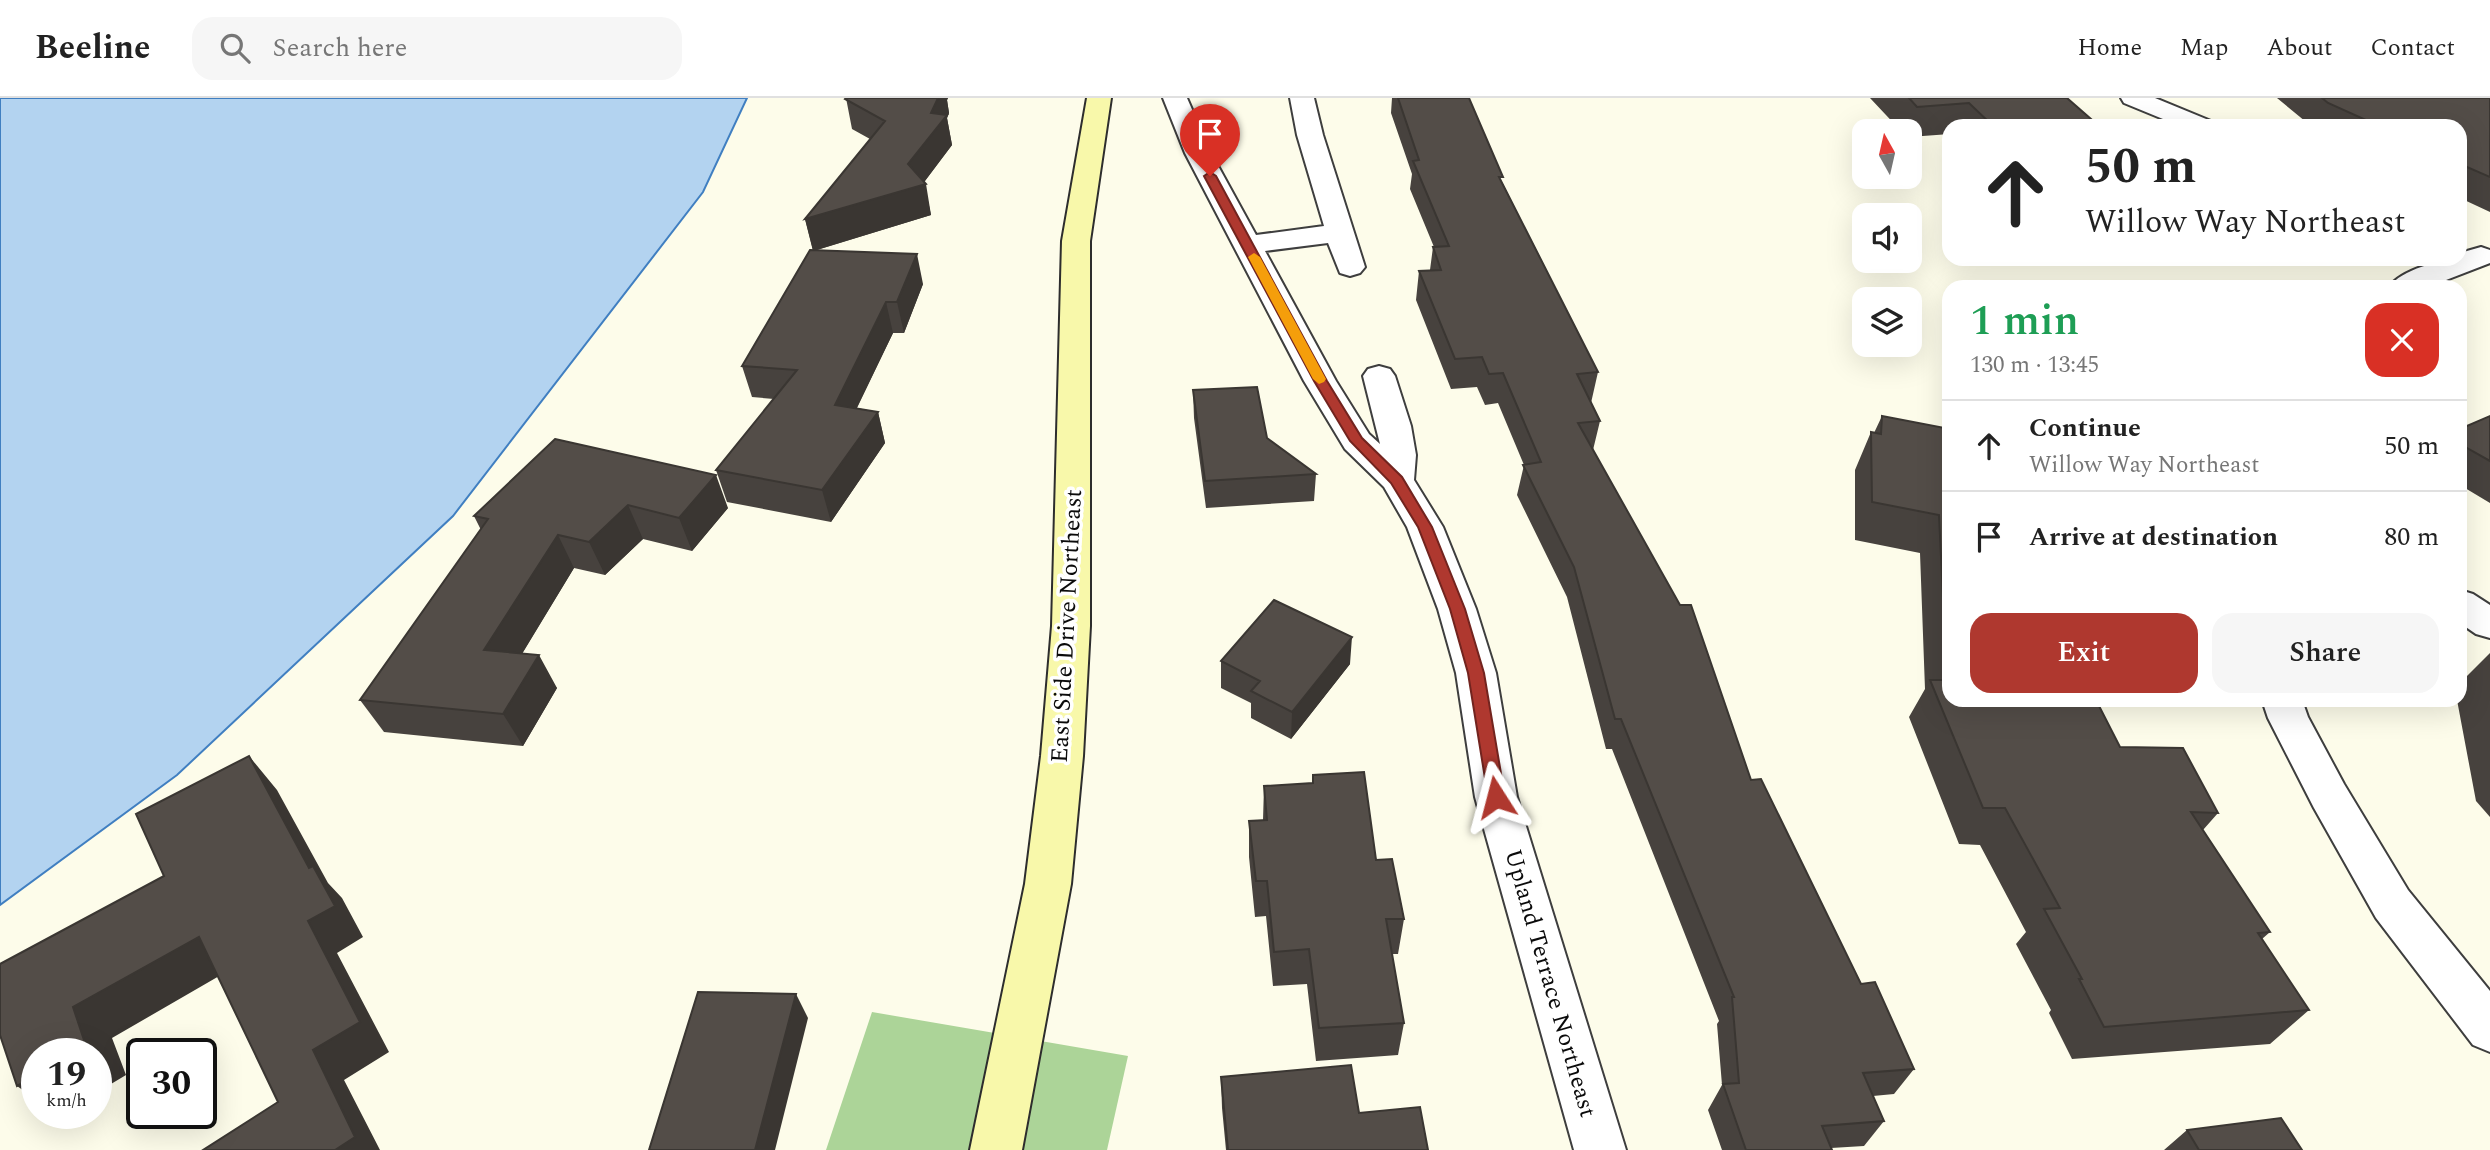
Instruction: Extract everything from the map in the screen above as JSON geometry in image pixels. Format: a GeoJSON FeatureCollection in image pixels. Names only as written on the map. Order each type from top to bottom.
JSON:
{"type":"FeatureCollection","features":[{"type":"Feature","properties":{"kind":"main road","name":"East Side Drive Northeast"},"geometry":{"type":"LineString","coordinates":[[996,1150],[1048,884],[1060,769],[1071,626],[1076,241],[1099,98]]}},
{"type":"Feature","properties":{"kind":"street","name":"Upland Terrace Northeast"},"geometry":{"type":"LineString","coordinates":[[1175,98],[1198,153],[1320,381],[1357,441],[1397,480],[1425,527],[1457,609],[1476,673],[1496,797],[1600,1150]]}},
{"type":"Feature","properties":{"kind":"street"},"geometry":{"type":"LineString","coordinates":[[1302,98],[1350,267]]}},
{"type":"Feature","properties":{"kind":"street"},"geometry":{"type":"LineString","coordinates":[[2133,98],[2185,119]]}},
{"type":"Feature","properties":{"kind":"street"},"geometry":{"type":"LineString","coordinates":[[1247,244],[1339,233]]}},
{"type":"Feature","properties":{"kind":"street"},"geometry":{"type":"LineString","coordinates":[[2419,280],[2450,266]]}},
{"type":"Feature","properties":{"kind":"street"},"geometry":{"type":"LineString","coordinates":[[1379,376],[1394,426],[1399,455],[1397,480]]}},
{"type":"Feature","properties":{"kind":"street"},"geometry":{"type":"LineString","coordinates":[[2467,609],[2490,624]]}},
{"type":"Feature","properties":{"kind":"street"},"geometry":{"type":"LineString","coordinates":[[2284,707],[2329,796],[2392,904],[2490,1029]]}},
{"type":"Feature","properties":{"kind":"green space"},"geometry":{"type":"Polygon","coordinates":[[[872,1012],[1128,1056],[1107,1150],[826,1150],[872,1012]]]}},
{"type":"Feature","properties":{"kind":"water"},"geometry":{"type":"Polygon","coordinates":[[[0,98],[747,98],[703,192],[453,516],[177,775],[0,905],[0,98]]]}},
{"type":"Feature","properties":{"kind":"building"},"geometry":{"type":"Polygon","coordinates":[[[846,98],[938,98],[931,113],[947,115],[908,164],[926,184],[805,219],[885,121],[846,98]]]}},
{"type":"Feature","properties":{"kind":"building"},"geometry":{"type":"Polygon","coordinates":[[[1398,98],[1469,98],[1503,177],[1499,177],[1598,372],[1577,374],[1600,421],[1578,423],[1680,605],[1691,605],[1751,780],[1761,779],[1861,984],[1875,982],[1914,1069],[1863,1073],[1884,1121],[1822,1126],[1832,1150],[1746,1150],[1723,1084],[1739,1083],[1734,997],[1621,719],[1615,719],[1574,567],[1523,465],[1541,462],[1503,373],[1489,374],[1482,357],[1455,359],[1419,271],[1441,270],[1433,247],[1449,246],[1413,161],[1419,160],[1398,98]]]}},
{"type":"Feature","properties":{"kind":"building"},"geometry":{"type":"Polygon","coordinates":[[[1909,98],[2067,98],[2091,119],[1986,119],[1969,103],[1917,107],[1909,98]]]}},
{"type":"Feature","properties":{"kind":"building"},"geometry":{"type":"Polygon","coordinates":[[[2322,98],[2490,98],[2490,177],[2467,167],[2467,119],[2363,119],[2322,98]]]}},
{"type":"Feature","properties":{"kind":"building"},"geometry":{"type":"Polygon","coordinates":[[[810,250],[917,254],[897,302],[886,302],[835,405],[878,412],[822,490],[716,470],[797,370],[742,366],[810,250]]]}},
{"type":"Feature","properties":{"kind":"building"},"geometry":{"type":"Polygon","coordinates":[[[1257,387],[1267,438],[1316,474],[1205,481],[1193,390],[1257,387]]]}},
{"type":"Feature","properties":{"kind":"building"},"geometry":{"type":"Polygon","coordinates":[[[1882,416],[1942,427],[1942,577],[1939,515],[1872,502],[1871,432],[1881,434],[1882,416]]]}},
{"type":"Feature","properties":{"kind":"building"},"geometry":{"type":"Polygon","coordinates":[[[2490,416],[2490,461],[2467,448],[2467,426],[2490,416]]]}},
{"type":"Feature","properties":{"kind":"building"},"geometry":{"type":"Polygon","coordinates":[[[555,439],[716,475],[679,518],[628,505],[589,542],[558,535],[484,650],[539,655],[503,714],[360,700],[488,519],[474,516],[555,439]]]}},
{"type":"Feature","properties":{"kind":"building"},"geometry":{"type":"Polygon","coordinates":[[[1274,600],[1352,637],[1292,712],[1251,691],[1260,681],[1221,661],[1274,600]]]}},
{"type":"Feature","properties":{"kind":"building"},"geometry":{"type":"Polygon","coordinates":[[[1930,680],[1942,680],[1942,707],[2100,707],[2120,747],[2183,748],[2218,813],[2191,812],[2270,932],[2258,933],[2309,1010],[2104,1027],[2079,979],[2082,979],[2044,909],[2060,908],[2005,808],[1983,808],[1930,680]]]}},
{"type":"Feature","properties":{"kind":"building"},"geometry":{"type":"Polygon","coordinates":[[[249,756],[309,868],[313,866],[335,906],[308,921],[360,1022],[313,1050],[355,1137],[335,1150],[203,1150],[278,1102],[199,937],[73,1007],[83,1038],[21,1038],[21,1084],[17,1086],[0,1035],[0,964],[164,876],[136,814],[249,756]]]}},
{"type":"Feature","properties":{"kind":"building"},"geometry":{"type":"Polygon","coordinates":[[[1364,772],[1376,860],[1392,859],[1404,919],[1386,919],[1404,1023],[1319,1028],[1309,949],[1274,952],[1267,881],[1256,881],[1249,821],[1267,820],[1264,786],[1313,783],[1313,775],[1364,772]]]}},
{"type":"Feature","properties":{"kind":"building"},"geometry":{"type":"Polygon","coordinates":[[[698,992],[796,994],[755,1150],[649,1150],[698,992]]]}},
{"type":"Feature","properties":{"kind":"building"},"geometry":{"type":"Polygon","coordinates":[[[1351,1065],[1359,1113],[1420,1107],[1428,1150],[1228,1150],[1221,1077],[1351,1065]]]}},
{"type":"Feature","properties":{"kind":"building"},"geometry":{"type":"Polygon","coordinates":[[[2281,1118],[2302,1150],[2199,1150],[2187,1130],[2281,1118]]]}},
{"type":"Feature","properties":{"kind":"slow traffic"},"geometry":{"type":"LineString","coordinates":[[1254,257],[1319,379]]}},
{"type":"Feature","properties":{"kind":"route"},"geometry":{"type":"LineString","coordinates":[[1210,176],[1320,381],[1357,441],[1397,480],[1425,527],[1457,609],[1476,673],[1496,797]]}}]}
